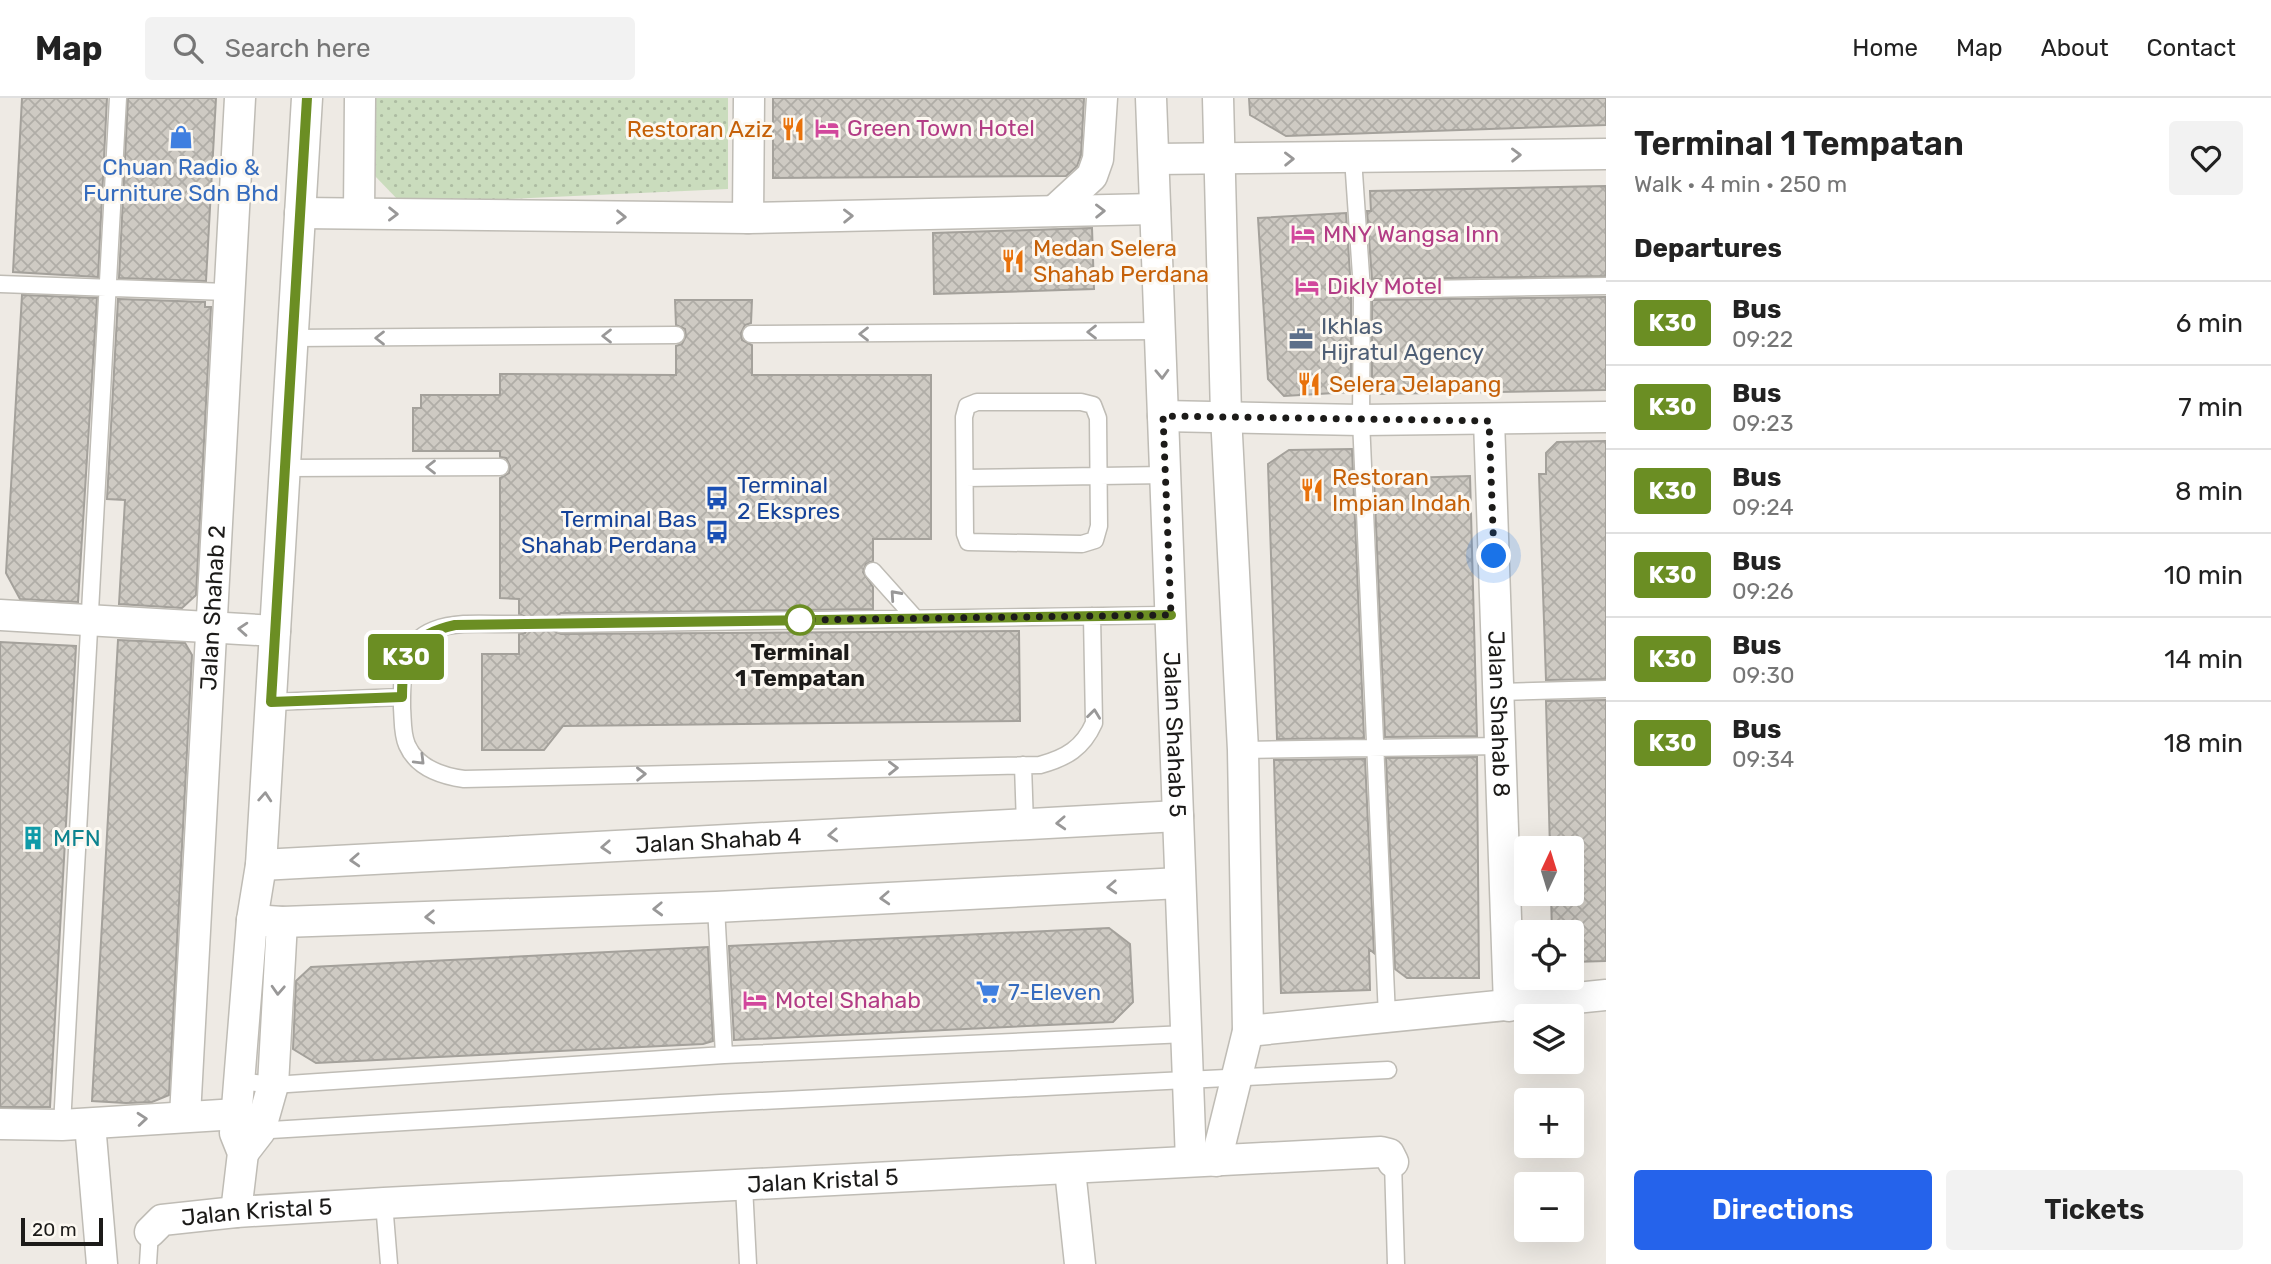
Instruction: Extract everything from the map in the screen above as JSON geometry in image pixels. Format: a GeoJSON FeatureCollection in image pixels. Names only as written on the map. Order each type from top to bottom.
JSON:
{"type":"FeatureCollection","features":[{"type":"Feature","properties":{"kind":"street","name":"Jalan Shahab 2"},"geometry":{"type":"LineString","coordinates":[[185,1116],[227,292],[240,98]]}},
{"type":"Feature","properties":{"kind":"street"},"geometry":{"type":"LineString","coordinates":[[236,1212],[244,1133],[240,1082],[252,920],[261,865],[307,98]]}},
{"type":"Feature","properties":{"kind":"street"},"geometry":{"type":"LineString","coordinates":[[359,214],[360,98]]}},
{"type":"Feature","properties":{"kind":"street"},"geometry":{"type":"LineString","coordinates":[[748,218],[749,98]]}},
{"type":"Feature","properties":{"kind":"street"},"geometry":{"type":"LineString","coordinates":[[1054,211],[1092,176],[1098,159],[1102,98]]}},
{"type":"Feature","properties":{"kind":"street","name":"Jalan Shahab 5"},"geometry":{"type":"LineString","coordinates":[[1152,98],[1188,1082],[1203,1161]]}},
{"type":"Feature","properties":{"kind":"street"},"geometry":{"type":"LineString","coordinates":[[1203,1161],[1237,1079],[1248,1031],[1243,750],[1226,415],[1218,98]]}},
{"type":"Feature","properties":{"kind":"street"},"geometry":{"type":"LineString","coordinates":[[1154,159],[1606,154]]}},
{"type":"Feature","properties":{"kind":"street"},"geometry":{"type":"LineString","coordinates":[[300,212],[748,218],[1155,209]]}},
{"type":"Feature","properties":{"kind":"street"},"geometry":{"type":"LineString","coordinates":[[1163,416],[1489,421],[1606,417]]}},
{"type":"Feature","properties":{"kind":"street","name":"Jalan Shahab 8"},"geometry":{"type":"LineString","coordinates":[[1489,421],[1510,1006]]}},
{"type":"Feature","properties":{"kind":"street"},"geometry":{"type":"LineString","coordinates":[[0,615],[275,631]]}},
{"type":"Feature","properties":{"kind":"street","name":"Jalan Shahab 4"},"geometry":{"type":"LineString","coordinates":[[261,865],[1178,817]]}},
{"type":"Feature","properties":{"kind":"street"},"geometry":{"type":"LineString","coordinates":[[252,920],[282,922],[716,907],[1180,883]]}},
{"type":"Feature","properties":{"kind":"street"},"geometry":{"type":"LineString","coordinates":[[244,1133],[273,1085],[282,922]]}},
{"type":"Feature","properties":{"kind":"street"},"geometry":{"type":"LineString","coordinates":[[1248,1031],[1606,995]]}},
{"type":"Feature","properties":{"kind":"street"},"geometry":{"type":"LineString","coordinates":[[0,1125],[76,1125],[185,1116],[244,1133]]}},
{"type":"Feature","properties":{"kind":"street"},"geometry":{"type":"LineString","coordinates":[[76,1125],[102,1264]]}},
{"type":"Feature","properties":{"kind":"street","name":"Jalan Kristal 5"},"geometry":{"type":"LineString","coordinates":[[150,1232],[162,1220],[236,1212],[384,1203],[1381,1152],[1389,1154],[1393,1162]]}},
{"type":"Feature","properties":{"kind":"street"},"geometry":{"type":"LineString","coordinates":[[1070,1170],[1080,1264]]}},
{"type":"Feature","properties":{"kind":"lane"},"geometry":{"type":"LineString","coordinates":[[76,1125],[90,619],[118,98]]}},
{"type":"Feature","properties":{"kind":"lane"},"geometry":{"type":"LineString","coordinates":[[1353,158],[1362,290],[1361,420],[1387,1017]]}},
{"type":"Feature","properties":{"kind":"lane"},"geometry":{"type":"LineString","coordinates":[[0,285],[227,292]]}},
{"type":"Feature","properties":{"kind":"lane"},"geometry":{"type":"LineString","coordinates":[[1362,290],[1606,286]]}},
{"type":"Feature","properties":{"kind":"lane"},"geometry":{"type":"LineString","coordinates":[[751,334],[1160,331]]}},
{"type":"Feature","properties":{"kind":"lane"},"geometry":{"type":"LineString","coordinates":[[293,338],[676,335]]}},
{"type":"Feature","properties":{"kind":"lane"},"geometry":{"type":"LineString","coordinates":[[977,402],[1081,402],[1093,405],[1098,418],[1098,534],[1090,544],[968,542],[965,534],[965,478],[967,406],[977,402]]}},
{"type":"Feature","properties":{"kind":"lane"},"geometry":{"type":"LineString","coordinates":[[285,468],[500,467]]}},
{"type":"Feature","properties":{"kind":"lane"},"geometry":{"type":"LineString","coordinates":[[965,478],[1166,475]]}},
{"type":"Feature","properties":{"kind":"lane"},"geometry":{"type":"LineString","coordinates":[[873,571],[916,619]]}},
{"type":"Feature","properties":{"kind":"lane"},"geometry":{"type":"LineString","coordinates":[[561,624],[1171,615]]}},
{"type":"Feature","properties":{"kind":"lane"},"geometry":{"type":"LineString","coordinates":[[519,624],[455,625],[433,630],[417,641],[407,654],[402,670],[402,697],[407,745],[430,770],[447,777],[1023,765],[1059,760],[1087,739],[1094,723],[1092,616]]}},
{"type":"Feature","properties":{"kind":"lane"},"geometry":{"type":"LineString","coordinates":[[1499,692],[1606,688]]}},
{"type":"Feature","properties":{"kind":"lane"},"geometry":{"type":"LineString","coordinates":[[271,702],[402,697]]}},
{"type":"Feature","properties":{"kind":"lane"},"geometry":{"type":"LineString","coordinates":[[1243,750],[1502,746]]}},
{"type":"Feature","properties":{"kind":"lane"},"geometry":{"type":"LineString","coordinates":[[1023,765],[1025,825]]}},
{"type":"Feature","properties":{"kind":"lane"},"geometry":{"type":"LineString","coordinates":[[716,907],[724,1055]]}},
{"type":"Feature","properties":{"kind":"lane"},"geometry":{"type":"LineString","coordinates":[[240,1082],[273,1085],[724,1055],[1186,1034]]}},
{"type":"Feature","properties":{"kind":"lane"},"geometry":{"type":"LineString","coordinates":[[244,1133],[720,1103],[1188,1082],[1388,1070]]}},
{"type":"Feature","properties":{"kind":"lane","name":"Jalan Kristal 5"},"geometry":{"type":"LineString","coordinates":[[1393,1162],[1396,1264]]}},
{"type":"Feature","properties":{"kind":"lane"},"geometry":{"type":"LineString","coordinates":[[744,1186],[748,1264]]}},
{"type":"Feature","properties":{"kind":"lane"},"geometry":{"type":"LineString","coordinates":[[384,1203],[389,1264]]}},
{"type":"Feature","properties":{"kind":"lane"},"geometry":{"type":"LineString","coordinates":[[148,1264],[150,1232]]}},
{"type":"Feature","properties":{"kind":"green space"},"geometry":{"type":"Polygon","coordinates":[[[376,98],[728,98],[728,189],[402,204],[374,175],[376,98]]]}},
{"type":"Feature","properties":{"kind":"building"},"geometry":{"type":"Polygon","coordinates":[[[22,98],[107,98],[98,277],[13,272],[22,98]]]}},
{"type":"Feature","properties":{"kind":"building"},"geometry":{"type":"Polygon","coordinates":[[[128,98],[216,98],[206,281],[119,278],[128,98]]]}},
{"type":"Feature","properties":{"kind":"building"},"geometry":{"type":"Polygon","coordinates":[[[773,98],[1084,98],[1081,155],[1077,166],[1066,176],[773,178],[773,98]]]}},
{"type":"Feature","properties":{"kind":"building"},"geometry":{"type":"Polygon","coordinates":[[[1249,98],[1606,98],[1606,125],[1286,136],[1250,115],[1249,98]]]}},
{"type":"Feature","properties":{"kind":"building"},"geometry":{"type":"Polygon","coordinates":[[[1606,186],[1606,276],[1372,279],[1367,211],[1371,211],[1370,191],[1606,186]]]}},
{"type":"Feature","properties":{"kind":"building"},"geometry":{"type":"Polygon","coordinates":[[[1346,213],[1351,290],[1351,392],[1284,396],[1268,379],[1258,218],[1346,213]]]}},
{"type":"Feature","properties":{"kind":"building","name":"Medan Selera Shahab Perdana"},"geometry":{"type":"Polygon","coordinates":[[[1092,228],[1094,289],[934,294],[933,233],[1092,228]]]}},
{"type":"Feature","properties":{"kind":"building"},"geometry":{"type":"Polygon","coordinates":[[[22,295],[97,298],[78,602],[20,599],[6,573],[22,295]]]}},
{"type":"Feature","properties":{"kind":"building"},"geometry":{"type":"Polygon","coordinates":[[[1606,297],[1606,390],[1377,394],[1377,390],[1372,391],[1372,300],[1606,297]]]}},
{"type":"Feature","properties":{"kind":"building"},"geometry":{"type":"Polygon","coordinates":[[[118,299],[205,302],[205,307],[211,307],[196,595],[182,608],[119,604],[125,500],[107,499],[118,299]]]}},
{"type":"Feature","properties":{"kind":"building"},"geometry":{"type":"Polygon","coordinates":[[[675,300],[752,300],[751,323],[745,325],[741,333],[742,340],[752,345],[752,375],[931,375],[931,539],[873,539],[873,561],[866,564],[863,572],[873,587],[873,609],[561,613],[552,620],[552,630],[561,634],[1019,631],[1020,721],[563,726],[544,750],[482,750],[482,654],[519,654],[519,634],[525,633],[529,625],[528,618],[519,614],[519,599],[500,598],[500,478],[509,473],[510,466],[506,458],[500,457],[500,451],[413,451],[413,408],[421,408],[421,395],[500,395],[500,374],[676,375],[676,346],[682,344],[686,336],[685,329],[676,325],[675,300]]]}},
{"type":"Feature","properties":{"kind":"building"},"geometry":{"type":"Polygon","coordinates":[[[1606,441],[1606,679],[1546,680],[1539,474],[1546,474],[1546,453],[1557,442],[1606,441]]]}},
{"type":"Feature","properties":{"kind":"building"},"geometry":{"type":"Polygon","coordinates":[[[1352,449],[1364,738],[1277,739],[1268,464],[1289,450],[1352,449]]]}},
{"type":"Feature","properties":{"kind":"building"},"geometry":{"type":"Polygon","coordinates":[[[1470,476],[1477,736],[1385,737],[1374,479],[1470,476]]]}},
{"type":"Feature","properties":{"kind":"building"},"geometry":{"type":"Polygon","coordinates":[[[118,640],[185,643],[192,655],[169,1095],[152,1102],[92,1101],[118,640]]]}},
{"type":"Feature","properties":{"kind":"building"},"geometry":{"type":"Polygon","coordinates":[[[0,642],[76,646],[50,1107],[0,1107],[0,642]]]}},
{"type":"Feature","properties":{"kind":"building"},"geometry":{"type":"Polygon","coordinates":[[[1606,700],[1606,961],[1584,962],[1584,920],[1552,920],[1551,906],[1584,906],[1584,836],[1550,836],[1546,701],[1606,700]]]}},
{"type":"Feature","properties":{"kind":"building"},"geometry":{"type":"Polygon","coordinates":[[[1477,757],[1479,978],[1407,978],[1395,969],[1386,758],[1477,757]]]}},
{"type":"Feature","properties":{"kind":"building"},"geometry":{"type":"Polygon","coordinates":[[[1365,759],[1374,953],[1369,949],[1370,990],[1281,993],[1274,760],[1365,759]]]}},
{"type":"Feature","properties":{"kind":"building"},"geometry":{"type":"Polygon","coordinates":[[[1109,928],[1130,944],[1133,1002],[1113,1022],[734,1040],[729,946],[1109,928]]]}},
{"type":"Feature","properties":{"kind":"building"},"geometry":{"type":"Polygon","coordinates":[[[708,947],[713,1041],[703,1044],[316,1063],[293,1049],[296,981],[311,967],[708,947]]]}},
{"type":"Feature","properties":{"kind":"bus line","name":"K30"},"geometry":{"type":"LineString","coordinates":[[307,98],[271,702],[402,697],[402,670],[407,654],[417,641],[433,630],[455,625],[1171,615]]}},
{"type":"Feature","properties":{"kind":"place","name":"Green Town Hotel"},"geometry":{"type":"Point","coordinates":[827,128]}},
{"type":"Feature","properties":{"kind":"place","name":"Restoran Aziz"},"geometry":{"type":"Point","coordinates":[793,129]}},
{"type":"Feature","properties":{"kind":"place","name":"Chuan Radio & Furniture Sdn Bhd"},"geometry":{"type":"Point","coordinates":[181,137]}},
{"type":"Feature","properties":{"kind":"place","name":"MNY Wangsa Inn"},"geometry":{"type":"Point","coordinates":[1303,234]}},
{"type":"Feature","properties":{"kind":"place","name":"Medan Selera Shahab Perdana"},"geometry":{"type":"Point","coordinates":[1013,261]}},
{"type":"Feature","properties":{"kind":"place","name":"Dikly Motel"},"geometry":{"type":"Point","coordinates":[1307,286]}},
{"type":"Feature","properties":{"kind":"place","name":"Ikhlas Hijratul Agency"},"geometry":{"type":"Point","coordinates":[1301,339]}},
{"type":"Feature","properties":{"kind":"place","name":"Selera Jelapang"},"geometry":{"type":"Point","coordinates":[1309,384]}},
{"type":"Feature","properties":{"kind":"place","name":"Restoran Impian Indah"},"geometry":{"type":"Point","coordinates":[1312,490]}},
{"type":"Feature","properties":{"kind":"place","name":"Terminal 2 Ekspres"},"geometry":{"type":"Point","coordinates":[717,498]}},
{"type":"Feature","properties":{"kind":"place","name":"Terminal Bas Shahab Perdana"},"geometry":{"type":"Point","coordinates":[717,532]}},
{"type":"Feature","properties":{"kind":"place","name":"Terminal 1 Tempatan"},"geometry":{"type":"Point","coordinates":[800,620]}},
{"type":"Feature","properties":{"kind":"place","name":"MFN"},"geometry":{"type":"Point","coordinates":[33,838]}},
{"type":"Feature","properties":{"kind":"place","name":"7-Eleven"},"geometry":{"type":"Point","coordinates":[988,992]}},
{"type":"Feature","properties":{"kind":"place","name":"Motel Shahab"},"geometry":{"type":"Point","coordinates":[755,1000]}},
{"type":"Feature","properties":{"kind":"route"},"geometry":{"type":"LineString","coordinates":[[800,620],[1171,615],[1163,416],[1489,421],[1494,556]]}}]}
